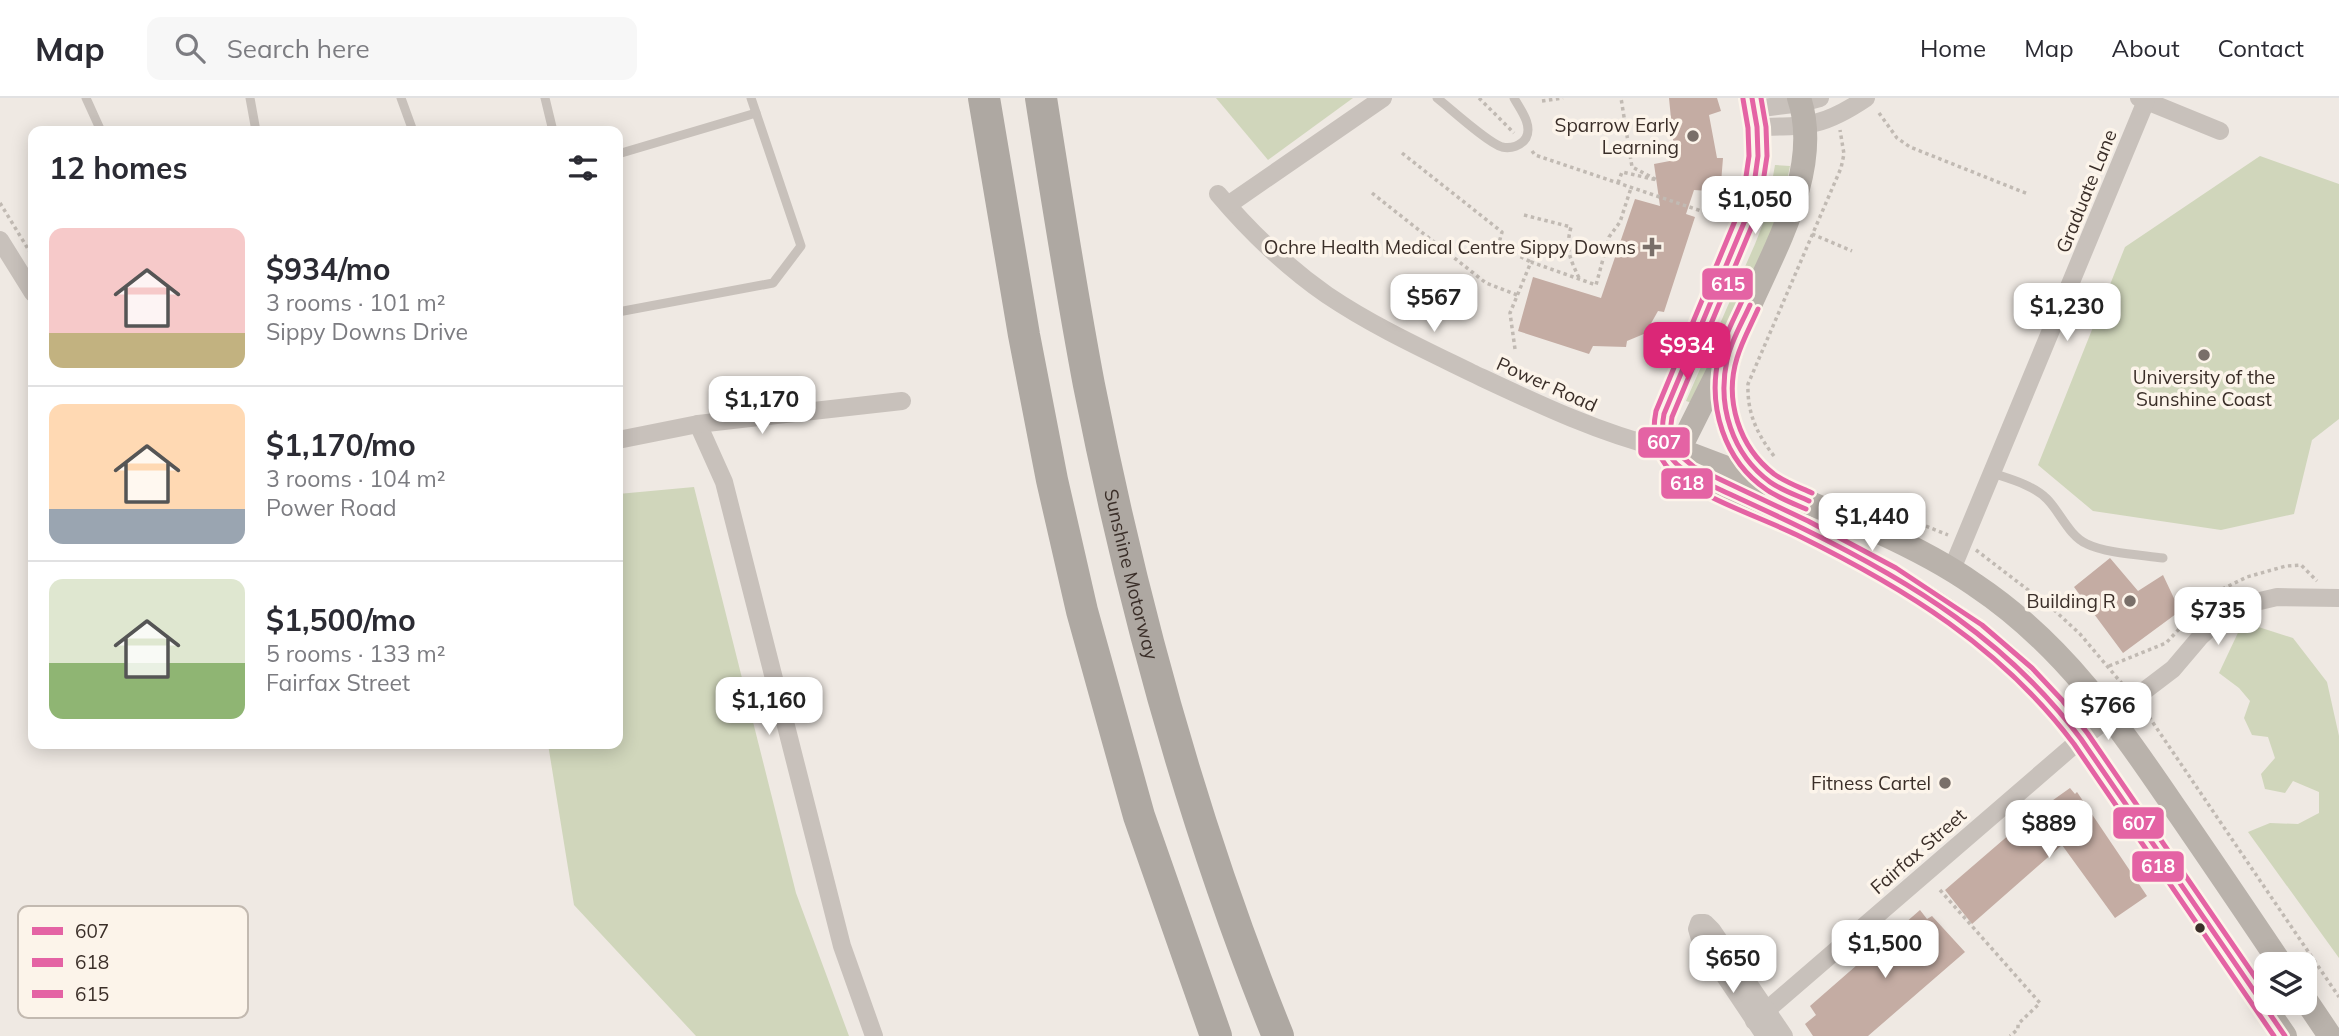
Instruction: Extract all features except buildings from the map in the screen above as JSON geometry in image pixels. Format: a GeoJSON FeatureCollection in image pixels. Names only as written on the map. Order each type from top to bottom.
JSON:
{"type":"FeatureCollection","features":[{"type":"Feature","properties":{"kind":"highway"},"geometry":{"type":"LineString","coordinates":[[971,98],[987,112],[1024,335],[1052,480],[1082,611],[1139,816],[1216,1036]]}},
{"type":"Feature","properties":{"kind":"highway","name":"Sunshine Motorway"},"geometry":{"type":"LineString","coordinates":[[1041,98],[1074,298],[1112,493],[1142,617],[1196,808],[1226,898],[1278,1036]]}},
{"type":"Feature","properties":{"kind":"highway"},"geometry":{"type":"LineString","coordinates":[[1059,98],[1084,275],[1074,298]]}},
{"type":"Feature","properties":{"kind":"main road"},"geometry":{"type":"LineString","coordinates":[[1664,449],[1677,446],[1685,438],[1731,349],[1794,200],[1804,161],[1806,106]]}},
{"type":"Feature","properties":{"kind":"main road"},"geometry":{"type":"LineString","coordinates":[[1755,111],[1756,179],[1751,206],[1664,414],[1660,431],[1664,449],[1673,461],[1689,474],[1808,530],[1919,593],[1960,619],[2025,673],[2053,701],[2081,739],[2285,1036]]}},
{"type":"Feature","properties":{"kind":"main road"},"geometry":{"type":"LineString","coordinates":[[1731,349],[1724,396],[1730,431],[1747,460],[1764,477],[1783,489]]}},
{"type":"Feature","properties":{"kind":"main road"},"geometry":{"type":"LineString","coordinates":[[1664,449],[1687,453],[1783,489],[1875,529],[1952,569],[2001,604],[2050,645],[2110,715],[2273,952]]}},
{"type":"Feature","properties":{"kind":"main road"},"geometry":{"type":"LineString","coordinates":[[2316,1015],[2330,1036]]}},
{"type":"Feature","properties":{"kind":"street","name":"Power Road"},"geometry":{"type":"LineString","coordinates":[[1383,98],[1223,200],[1252,232],[1293,268],[1326,294],[1385,330],[1527,400],[1607,434],[1664,449]]}},
{"type":"Feature","properties":{"kind":"street"},"geometry":{"type":"LineString","coordinates":[[1755,111],[1806,106],[1836,117],[1866,98]]}},
{"type":"Feature","properties":{"kind":"street"},"geometry":{"type":"LineString","coordinates":[[2143,100],[2220,131]]}},
{"type":"Feature","properties":{"kind":"street","name":"Graduate Lane"},"geometry":{"type":"LineString","coordinates":[[1952,569],[2143,100]]}},
{"type":"Feature","properties":{"kind":"street"},"geometry":{"type":"LineString","coordinates":[[0,240],[28,285]]}},
{"type":"Feature","properties":{"kind":"street"},"geometry":{"type":"LineString","coordinates":[[623,439],[698,424],[902,401]]}},
{"type":"Feature","properties":{"kind":"street"},"geometry":{"type":"LineString","coordinates":[[698,424],[724,482],[842,946],[874,1036]]}},
{"type":"Feature","properties":{"kind":"street","name":"Fairfax Street"},"geometry":{"type":"LineString","coordinates":[[1760,1016],[2081,739],[2173,669],[2211,625],[2232,611],[2259,600],[2277,597],[2339,598]]}},
{"type":"Feature","properties":{"kind":"street"},"geometry":{"type":"LineString","coordinates":[[1765,1036],[1760,1016],[1712,929],[1705,923],[1699,923],[1697,929],[1700,939],[1760,1016],[1784,1036]]}},
{"type":"Feature","properties":{"kind":"lane"},"geometry":{"type":"LineString","coordinates":[[86,98],[99,126]]}},
{"type":"Feature","properties":{"kind":"lane"},"geometry":{"type":"LineString","coordinates":[[250,98],[255,126]]}},
{"type":"Feature","properties":{"kind":"lane"},"geometry":{"type":"LineString","coordinates":[[401,98],[411,126]]}},
{"type":"Feature","properties":{"kind":"lane"},"geometry":{"type":"LineString","coordinates":[[545,98],[552,126]]}},
{"type":"Feature","properties":{"kind":"lane"},"geometry":{"type":"LineString","coordinates":[[623,311],[773,283],[801,246],[751,98]]}},
{"type":"Feature","properties":{"kind":"lane"},"geometry":{"type":"LineString","coordinates":[[1437,98],[1496,144],[1510,148],[1523,141],[1528,127],[1514,98]]}},
{"type":"Feature","properties":{"kind":"lane"},"geometry":{"type":"LineString","coordinates":[[623,153],[756,113]]}},
{"type":"Feature","properties":{"kind":"lane"},"geometry":{"type":"LineString","coordinates":[[1992,472],[2035,489],[2086,544],[2128,554],[2163,558]]}},
{"type":"Feature","properties":{"kind":"path"},"geometry":{"type":"LineString","coordinates":[[1479,98],[1535,155],[1744,226]]}},
{"type":"Feature","properties":{"kind":"path"},"geometry":{"type":"LineString","coordinates":[[1542,102],[1563,98]]}},
{"type":"Feature","properties":{"kind":"path"},"geometry":{"type":"LineString","coordinates":[[1618,183],[1622,172],[1657,180],[1632,167],[1621,98]]}},
{"type":"Feature","properties":{"kind":"path"},"geometry":{"type":"LineString","coordinates":[[1879,113],[1897,138],[1910,147],[2028,194]]}},
{"type":"Feature","properties":{"kind":"path"},"geometry":{"type":"LineString","coordinates":[[1777,461],[1749,411],[1748,384],[1841,167],[1843,139],[1836,117]]}},
{"type":"Feature","properties":{"kind":"path"},"geometry":{"type":"LineString","coordinates":[[1402,153],[1502,232],[1499,243],[1520,251],[1519,256],[1531,262],[1596,285],[1609,237],[1620,222],[1631,188]]}},
{"type":"Feature","properties":{"kind":"path"},"geometry":{"type":"LineString","coordinates":[[1372,193],[1486,283],[1517,295]]}},
{"type":"Feature","properties":{"kind":"path"},"geometry":{"type":"LineString","coordinates":[[0,203],[28,249]]}},
{"type":"Feature","properties":{"kind":"path"},"geometry":{"type":"LineString","coordinates":[[1524,215],[1571,227],[1567,243],[1569,255],[1580,280]]}},
{"type":"Feature","properties":{"kind":"path"},"geometry":{"type":"LineString","coordinates":[[1812,234],[1852,251]]}},
{"type":"Feature","properties":{"kind":"path"},"geometry":{"type":"LineString","coordinates":[[1515,349],[1510,313],[1531,262]]}},
{"type":"Feature","properties":{"kind":"path"},"geometry":{"type":"LineString","coordinates":[[1852,496],[1929,526],[1982,553],[2053,608],[2103,659],[2161,733],[2339,997]]}},
{"type":"Feature","properties":{"kind":"path"},"geometry":{"type":"LineString","coordinates":[[1940,890],[2040,1003],[2018,1024],[2018,1029],[2010,1036]]}},
{"type":"Feature","properties":{"kind":"green space"},"geometry":{"type":"Polygon","coordinates":[[[1216,98],[1353,98],[1268,160],[1216,98]]]}},
{"type":"Feature","properties":{"kind":"green space"},"geometry":{"type":"Polygon","coordinates":[[[2260,156],[2339,184],[2339,419],[2312,440],[2294,514],[2221,530],[2093,511],[2038,465],[2125,247],[2260,156]]]}},
{"type":"Feature","properties":{"kind":"green space"},"geometry":{"type":"Polygon","coordinates":[[[1775,165],[1790,166],[1772,232],[1695,404],[1686,401],[1766,216],[1775,165]]]}},
{"type":"Feature","properties":{"kind":"green space"},"geometry":{"type":"Polygon","coordinates":[[[694,487],[796,893],[849,1036],[696,1036],[574,905],[549,749],[623,749],[623,494],[694,487]]]}},
{"type":"Feature","properties":{"kind":"green space"},"geometry":{"type":"Polygon","coordinates":[[[2243,622],[2293,638],[2327,682],[2339,736],[2339,958],[2248,832],[2270,823],[2298,824],[2319,813],[2319,792],[2293,781],[2285,793],[2265,789],[2261,774],[2275,758],[2268,737],[2252,735],[2244,718],[2250,701],[2239,688],[2219,673],[2243,622]]]}},
{"type":"Feature","properties":{"kind":"transit line","name":"607"},"geometry":{"type":"LineString","coordinates":[[1752,98],[1758,156],[1751,206],[1664,414],[1662,429],[1666,450],[1674,462],[1700,480],[1844,549],[1920,593],[1990,643],[2022,672],[2053,704],[2081,739],[2285,1036]]}},
{"type":"Feature","properties":{"kind":"transit line","name":"615"},"geometry":{"type":"LineString","coordinates":[[1761,98],[1767,156],[1759,209],[1672,417],[1670,432],[1673,445],[1694,467],[1808,521],[1896,568],[1982,625],[2032,668],[2062,700],[2088,734],[2254,976]]}},
{"type":"Feature","properties":{"kind":"transit line","name":"618"},"geometry":{"type":"LineString","coordinates":[[1743,99],[1749,156],[1742,204],[1656,411],[1654,437],[1662,460],[1674,474],[1700,491],[1797,535],[1876,576],[1949,623],[2015,678],[2046,709],[2074,744],[2274,1036]]}},
{"type":"Feature","properties":{"kind":"transit line","name":"618"},"geometry":{"type":"LineString","coordinates":[[1742,301],[1721,349],[1716,375],[1715,394],[1722,431],[1740,464],[1752,478],[1772,493],[1806,509]]}},
{"type":"Feature","properties":{"kind":"transit line","name":"607"},"geometry":{"type":"LineString","coordinates":[[1750,305],[1734,339],[1724,377],[1724,395],[1730,428],[1746,458],[1757,471],[1774,485],[1809,501]]}},
{"type":"Feature","properties":{"kind":"transit line","name":"615"},"geometry":{"type":"LineString","coordinates":[[1758,309],[1741,345],[1733,374],[1732,390],[1737,422],[1743,437],[1762,463],[1778,477],[1812,493]]}},
{"type":"Feature","properties":{"kind":"place","name":"Sparrow Early Learning"},"geometry":{"type":"Point","coordinates":[1693,136]}},
{"type":"Feature","properties":{"kind":"place","name":"Ochre Health Medical Centre Sippy Downs"},"geometry":{"type":"Point","coordinates":[1652,247]}},
{"type":"Feature","properties":{"kind":"place","name":"University of the Sunshine Coast"},"geometry":{"type":"Point","coordinates":[2204,355]}},
{"type":"Feature","properties":{"kind":"place","name":"Building R"},"geometry":{"type":"Point","coordinates":[2130,601]}},
{"type":"Feature","properties":{"kind":"place","name":"Fitness Cartel"},"geometry":{"type":"Point","coordinates":[1945,783]}}]}
